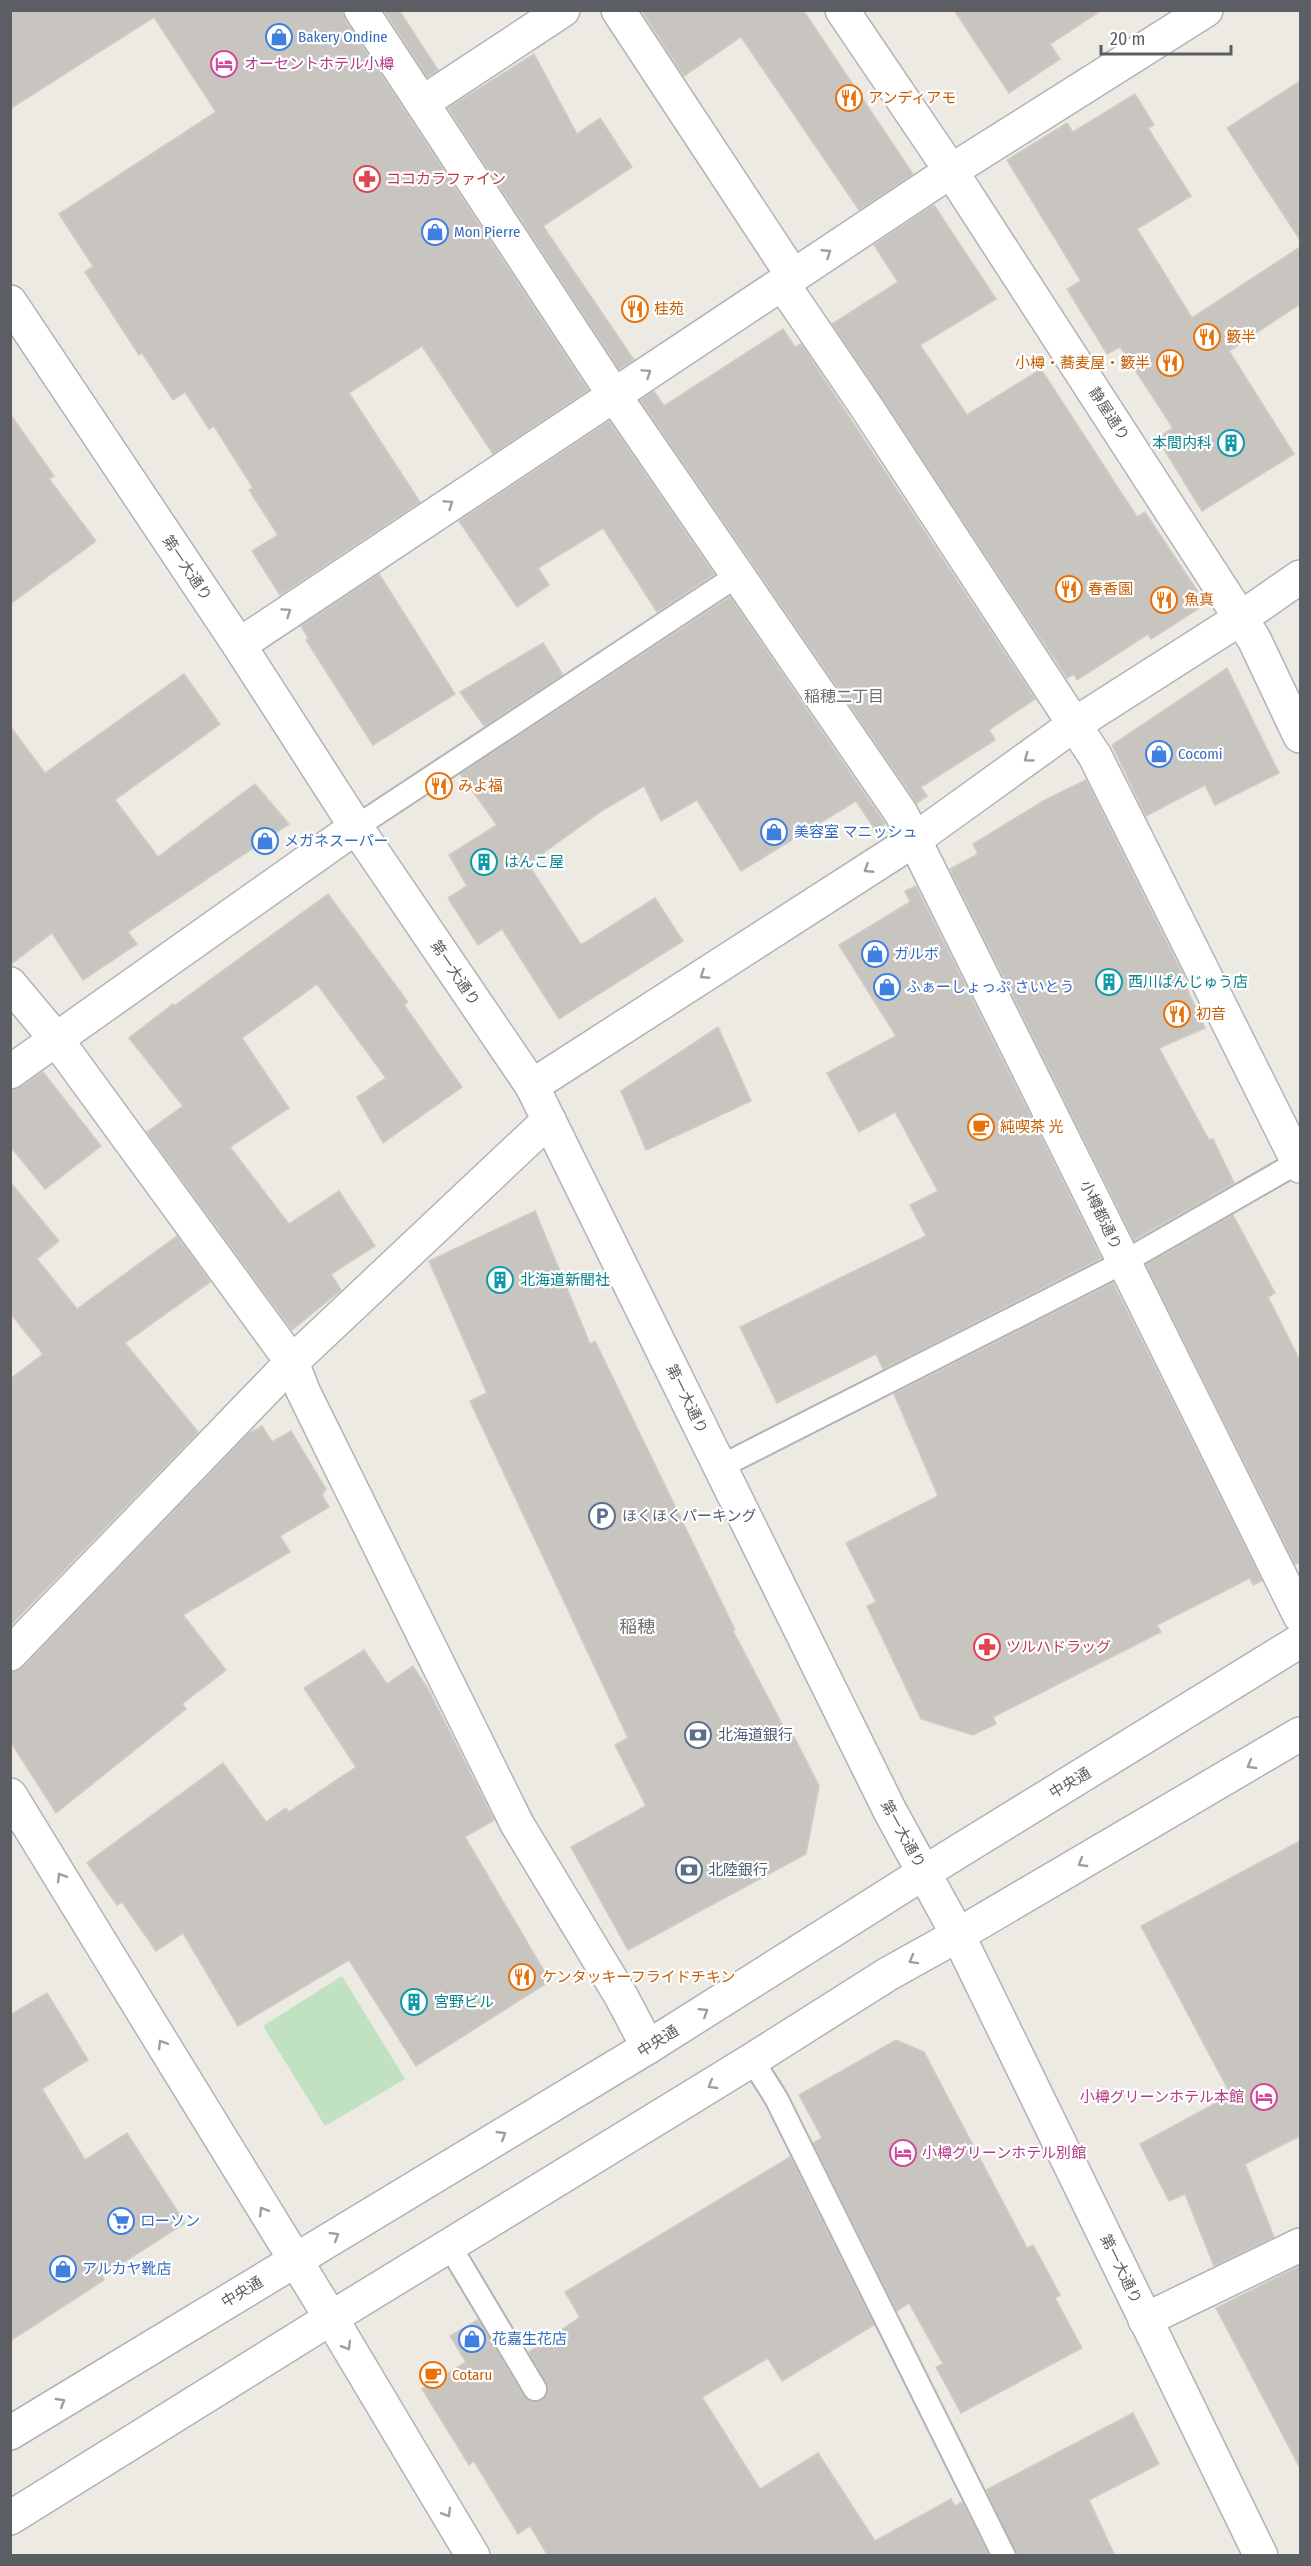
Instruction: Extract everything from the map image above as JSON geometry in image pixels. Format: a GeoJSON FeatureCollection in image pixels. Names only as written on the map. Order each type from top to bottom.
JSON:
{"type":"FeatureCollection","features":[{"type":"Feature","properties":{"kind":"street","name":"小樽都通り"},"geometry":{"type":"LineString","coordinates":[[361,10],[614,394],[907,827],[1300,1616]]}},
{"type":"Feature","properties":{"kind":"street"},"geometry":{"type":"LineString","coordinates":[[422,103],[563,10]]}},
{"type":"Feature","properties":{"kind":"street"},"geometry":{"type":"LineString","coordinates":[[618,10],[866,405],[1095,756],[1300,1163]]}},
{"type":"Feature","properties":{"kind":"street","name":"静屋通り"},"geometry":{"type":"LineString","coordinates":[[842,10],[951,171],[1254,639],[1300,736]]}},
{"type":"Feature","properties":{"kind":"street"},"geometry":{"type":"LineString","coordinates":[[239,645],[951,171],[1206,10]]}},
{"type":"Feature","properties":{"kind":"street","name":"第一大通り"},"geometry":{"type":"LineString","coordinates":[[10,302],[239,645],[356,827],[532,1086],[890,1812],[958,1935],[1261,2556]]}},
{"type":"Feature","properties":{"kind":"street"},"geometry":{"type":"LineString","coordinates":[[532,1086],[907,827],[1075,724],[1300,577]]}},
{"type":"Feature","properties":{"kind":"street"},"geometry":{"type":"LineString","coordinates":[[10,1072],[356,827]]}},
{"type":"Feature","properties":{"kind":"street"},"geometry":{"type":"LineString","coordinates":[[10,984],[56,1040],[291,1362],[303,1391],[517,1824],[621,1996],[648,2047]]}},
{"type":"Feature","properties":{"kind":"street"},"geometry":{"type":"LineString","coordinates":[[10,1654],[291,1362],[549,1120]]}},
{"type":"Feature","properties":{"kind":"street","name":"中央通"},"geometry":{"type":"LineString","coordinates":[[10,2433],[648,2047],[924,1872],[1300,1641]]}},
{"type":"Feature","properties":{"kind":"street"},"geometry":{"type":"LineString","coordinates":[[10,2518],[331,2318],[752,2061],[888,1974],[1300,1734]]}},
{"type":"Feature","properties":{"kind":"street"},"geometry":{"type":"LineString","coordinates":[[10,1795],[331,2318],[473,2556]]}},
{"type":"Feature","properties":{"kind":"street"},"geometry":{"type":"LineString","coordinates":[[1145,2319],[1300,2245]]}},
{"type":"Feature","properties":{"kind":"lane"},"geometry":{"type":"LineString","coordinates":[[356,827],[738,575]]}},
{"type":"Feature","properties":{"kind":"lane"},"geometry":{"type":"LineString","coordinates":[[720,1467],[1124,1262],[1300,1163]]}},
{"type":"Feature","properties":{"kind":"lane"},"geometry":{"type":"LineString","coordinates":[[752,2061],[776,2098],[1004,2556]]}},
{"type":"Feature","properties":{"kind":"lane"},"geometry":{"type":"LineString","coordinates":[[449,2246],[535,2389]]}},
{"type":"Feature","properties":{"kind":"green space"},"geometry":{"type":"Polygon","coordinates":[[[342,1976],[405,2079],[325,2126],[263,2026],[342,1976]]]}},
{"type":"Feature","properties":{"kind":"building"},"geometry":{"type":"Polygon","coordinates":[[[10,10],[342,10],[345,20],[588,390],[493,454],[422,346],[349,393],[420,502],[280,595],[252,551],[278,535],[249,490],[253,488],[214,426],[209,429],[185,392],[173,400],[142,353],[139,355],[85,272],[93,266],[59,214],[216,112],[154,17],[10,109],[10,10]]]}},
{"type":"Feature","properties":{"kind":"building"},"geometry":{"type":"Polygon","coordinates":[[[384,10],[399,10],[438,70],[427,77],[384,10]]]}},
{"type":"Feature","properties":{"kind":"building"},"geometry":{"type":"Polygon","coordinates":[[[641,10],[803,10],[913,174],[859,210],[741,37],[684,76],[641,10]]]}},
{"type":"Feature","properties":{"kind":"building"},"geometry":{"type":"Polygon","coordinates":[[[954,10],[1102,10],[1050,44],[1060,59],[1009,93],[954,10]]]}},
{"type":"Feature","properties":{"kind":"building"},"geometry":{"type":"Polygon","coordinates":[[[534,54],[577,134],[600,118],[632,167],[543,226],[634,360],[619,369],[448,108],[534,54]]]}},
{"type":"Feature","properties":{"kind":"building"},"geometry":{"type":"Polygon","coordinates":[[[1300,81],[1300,240],[1227,128],[1300,81]]]}},
{"type":"Feature","properties":{"kind":"building"},"geometry":{"type":"Polygon","coordinates":[[[1135,94],[1154,125],[1148,128],[1191,196],[1137,229],[1192,318],[1300,247],[1300,304],[1229,351],[1294,454],[1202,511],[1157,438],[1173,428],[1120,347],[1107,354],[1067,289],[1081,281],[1007,160],[1067,123],[1073,132],[1135,94]]]}},
{"type":"Feature","properties":{"kind":"building"},"geometry":{"type":"Polygon","coordinates":[[[934,205],[996,299],[920,345],[967,415],[1041,369],[1137,517],[1145,512],[1206,604],[1151,639],[1148,634],[1077,680],[1074,674],[1067,678],[832,324],[898,282],[874,245],[934,205]]]}},
{"type":"Feature","properties":{"kind":"building"},"geometry":{"type":"Polygon","coordinates":[[[783,329],[795,347],[801,344],[1035,699],[989,730],[995,740],[921,787],[927,796],[917,803],[640,400],[654,391],[664,406],[783,329]]]}},
{"type":"Feature","properties":{"kind":"building"},"geometry":{"type":"Polygon","coordinates":[[[10,414],[54,476],[49,479],[96,541],[10,604],[10,414]]]}},
{"type":"Feature","properties":{"kind":"building"},"geometry":{"type":"Polygon","coordinates":[[[609,421],[714,574],[657,612],[603,528],[538,568],[549,585],[517,607],[459,521],[609,421]]]}},
{"type":"Feature","properties":{"kind":"building"},"geometry":{"type":"Polygon","coordinates":[[[379,574],[455,694],[373,745],[306,640],[309,639],[301,626],[379,574]]]}},
{"type":"Feature","properties":{"kind":"building"},"geometry":{"type":"Polygon","coordinates":[[[730,597],[885,824],[875,830],[856,801],[741,871],[697,800],[661,821],[644,786],[603,810],[528,864],[581,945],[655,898],[683,941],[559,1019],[502,929],[478,945],[448,898],[467,886],[449,855],[497,825],[460,774],[730,597]]]}},
{"type":"Feature","properties":{"kind":"building"},"geometry":{"type":"Polygon","coordinates":[[[543,643],[563,675],[484,726],[460,692],[543,643]]]}},
{"type":"Feature","properties":{"kind":"building"},"geometry":{"type":"Polygon","coordinates":[[[1227,668],[1279,773],[1215,805],[1205,785],[1146,816],[1112,745],[1227,668]]]}},
{"type":"Feature","properties":{"kind":"building"},"geometry":{"type":"Polygon","coordinates":[[[184,674],[220,724],[115,800],[158,857],[255,784],[289,824],[128,932],[137,944],[83,980],[52,933],[10,965],[10,726],[45,773],[184,674]]]}},
{"type":"Feature","properties":{"kind":"building"},"geometry":{"type":"Polygon","coordinates":[[[1086,780],[1184,977],[1182,978],[1205,1028],[1159,1048],[1209,1140],[1213,1139],[1234,1183],[1134,1240],[950,869],[978,854],[973,844],[1045,800],[1086,780]]]}},
{"type":"Feature","properties":{"kind":"building"},"geometry":{"type":"Polygon","coordinates":[[[916,886],[1101,1258],[883,1369],[876,1354],[777,1403],[740,1327],[926,1236],[910,1205],[938,1191],[895,1112],[859,1132],[827,1073],[896,1036],[839,945],[910,902],[905,891],[916,886]]]}},
{"type":"Feature","properties":{"kind":"building"},"geometry":{"type":"Polygon","coordinates":[[[328,894],[408,1002],[404,1005],[462,1087],[383,1143],[357,1097],[386,1078],[317,984],[242,1038],[289,1108],[230,1147],[289,1224],[339,1191],[375,1246],[331,1274],[341,1290],[292,1330],[147,1132],[183,1106],[129,1038],[328,894]]]}},
{"type":"Feature","properties":{"kind":"building"},"geometry":{"type":"Polygon","coordinates":[[[718,1027],[751,1101],[646,1150],[621,1091],[718,1027]]]}},
{"type":"Feature","properties":{"kind":"building"},"geometry":{"type":"Polygon","coordinates":[[[43,1072],[101,1146],[45,1189],[10,1146],[10,1091],[21,1087],[43,1072]]]}},
{"type":"Feature","properties":{"kind":"building"},"geometry":{"type":"Polygon","coordinates":[[[10,1182],[59,1241],[37,1259],[77,1309],[177,1236],[210,1282],[125,1343],[198,1432],[10,1626],[10,1379],[43,1354],[10,1313],[10,1182]]]}},
{"type":"Feature","properties":{"kind":"building"},"geometry":{"type":"Polygon","coordinates":[[[535,1211],[590,1344],[595,1341],[735,1630],[733,1631],[785,1730],[789,1727],[819,1786],[806,1854],[628,1950],[571,1847],[646,1806],[615,1745],[628,1738],[470,1401],[487,1393],[429,1261],[535,1211]]]}},
{"type":"Feature","properties":{"kind":"building"},"geometry":{"type":"Polygon","coordinates":[[[1233,1215],[1275,1293],[1268,1297],[1300,1361],[1300,1562],[1295,1564],[1146,1265],[1233,1215]]]}},
{"type":"Feature","properties":{"kind":"building"},"geometry":{"type":"Polygon","coordinates":[[[1113,1283],[1262,1581],[1253,1585],[1250,1578],[1157,1625],[1161,1632],[993,1717],[996,1724],[973,1735],[921,1719],[867,1606],[876,1602],[846,1543],[938,1496],[894,1394],[1113,1283]]]}},
{"type":"Feature","properties":{"kind":"building"},"geometry":{"type":"Polygon","coordinates":[[[262,1426],[272,1442],[291,1431],[326,1489],[322,1495],[329,1507],[280,1536],[290,1552],[183,1615],[226,1670],[182,1704],[186,1709],[56,1813],[10,1741],[10,1672],[23,1667],[248,1434],[262,1426]]]}},
{"type":"Feature","properties":{"kind":"building"},"geometry":{"type":"Polygon","coordinates":[[[364,1650],[387,1684],[413,1666],[428,1689],[494,1820],[465,1837],[550,1981],[416,2066],[349,1960],[238,2026],[183,1933],[156,1951],[122,1902],[117,1905],[87,1863],[223,1763],[266,1822],[286,1808],[289,1812],[356,1767],[304,1688],[364,1650]]]}},
{"type":"Feature","properties":{"kind":"building"},"geometry":{"type":"Polygon","coordinates":[[[1300,1841],[1300,2136],[1245,2164],[1274,2237],[1214,2266],[1185,2194],[1169,2201],[1140,2144],[1231,2095],[1141,1926],[1300,1841]]]}},
{"type":"Feature","properties":{"kind":"building"},"geometry":{"type":"Polygon","coordinates":[[[47,1993],[88,2060],[42,2089],[85,2160],[127,2133],[185,2223],[102,2276],[104,2280],[10,2341],[10,2015],[47,1993]]]}},
{"type":"Feature","properties":{"kind":"building"},"geometry":{"type":"Polygon","coordinates":[[[896,2040],[924,2052],[1027,2248],[1033,2245],[1060,2295],[1055,2298],[1082,2348],[961,2413],[936,2367],[943,2364],[909,2303],[897,2311],[813,2143],[822,2138],[799,2095],[896,2040]]]}},
{"type":"Feature","properties":{"kind":"building"},"geometry":{"type":"Polygon","coordinates":[[[790,2157],[874,2325],[782,2381],[768,2358],[702,2397],[760,2489],[818,2453],[875,2541],[951,2499],[955,2506],[962,2502],[989,2556],[548,2556],[530,2526],[518,2534],[474,2461],[469,2465],[422,2389],[466,2362],[450,2336],[478,2320],[524,2396],[535,2402],[541,2401],[547,2395],[548,2388],[529,2352],[580,2317],[565,2292],[790,2157]]]}},
{"type":"Feature","properties":{"kind":"building"},"geometry":{"type":"Polygon","coordinates":[[[1300,2266],[1300,2468],[1216,2308],[1300,2266]]]}},
{"type":"Feature","properties":{"kind":"building"},"geometry":{"type":"Polygon","coordinates":[[[1133,2413],[1159,2464],[1089,2500],[1115,2556],[1017,2556],[986,2490],[1133,2413]]]}},
{"type":"Feature","properties":{"kind":"place","name":"Bakery Ondine"},"geometry":{"type":"Point","coordinates":[279,37]}},
{"type":"Feature","properties":{"kind":"place","name":"オーセントホテル小樽"},"geometry":{"type":"Point","coordinates":[224,64]}},
{"type":"Feature","properties":{"kind":"place","name":"アンディアモ"},"geometry":{"type":"Point","coordinates":[849,98]}},
{"type":"Feature","properties":{"kind":"place","name":"ココカラファイン"},"geometry":{"type":"Point","coordinates":[367,179]}},
{"type":"Feature","properties":{"kind":"place","name":"Mon Pierre"},"geometry":{"type":"Point","coordinates":[435,232]}},
{"type":"Feature","properties":{"kind":"place","name":"桂苑"},"geometry":{"type":"Point","coordinates":[635,309]}},
{"type":"Feature","properties":{"kind":"place","name":"籔半"},"geometry":{"type":"Point","coordinates":[1207,337]}},
{"type":"Feature","properties":{"kind":"place","name":"小樽・蕎麦屋・籔半"},"geometry":{"type":"Point","coordinates":[1170,363]}},
{"type":"Feature","properties":{"kind":"place","name":"本間内科"},"geometry":{"type":"Point","coordinates":[1231,443]}},
{"type":"Feature","properties":{"kind":"place","name":"春香園"},"geometry":{"type":"Point","coordinates":[1069,589]}},
{"type":"Feature","properties":{"kind":"place","name":"魚真"},"geometry":{"type":"Point","coordinates":[1164,600]}},
{"type":"Feature","properties":{"kind":"place","name":"Cocomi"},"geometry":{"type":"Point","coordinates":[1159,754]}},
{"type":"Feature","properties":{"kind":"place","name":"みよ福"},"geometry":{"type":"Point","coordinates":[439,786]}},
{"type":"Feature","properties":{"kind":"place","name":"美容室 マニッシュ"},"geometry":{"type":"Point","coordinates":[774,832]}},
{"type":"Feature","properties":{"kind":"place","name":"メガネスーパー"},"geometry":{"type":"Point","coordinates":[265,841]}},
{"type":"Feature","properties":{"kind":"place","name":"はんこ屋"},"geometry":{"type":"Point","coordinates":[484,862]}},
{"type":"Feature","properties":{"kind":"place","name":"ガルボ"},"geometry":{"type":"Point","coordinates":[875,954]}},
{"type":"Feature","properties":{"kind":"place","name":"西川ぱんじゅう店"},"geometry":{"type":"Point","coordinates":[1109,982]}},
{"type":"Feature","properties":{"kind":"place","name":"ふぁーしょっぷ さいとう"},"geometry":{"type":"Point","coordinates":[887,987]}},
{"type":"Feature","properties":{"kind":"place","name":"初音"},"geometry":{"type":"Point","coordinates":[1177,1014]}},
{"type":"Feature","properties":{"kind":"place","name":"純喫茶 光"},"geometry":{"type":"Point","coordinates":[981,1127]}},
{"type":"Feature","properties":{"kind":"place","name":"北海道新聞社"},"geometry":{"type":"Point","coordinates":[500,1280]}},
{"type":"Feature","properties":{"kind":"place","name":"ほくほくパーキング"},"geometry":{"type":"Point","coordinates":[602,1516]}},
{"type":"Feature","properties":{"kind":"place","name":"ツルハドラッグ"},"geometry":{"type":"Point","coordinates":[987,1647]}},
{"type":"Feature","properties":{"kind":"place","name":"北海道銀行"},"geometry":{"type":"Point","coordinates":[698,1735]}},
{"type":"Feature","properties":{"kind":"place","name":"北陸銀行"},"geometry":{"type":"Point","coordinates":[689,1870]}},
{"type":"Feature","properties":{"kind":"place","name":"ケンタッキーフライドチキン"},"geometry":{"type":"Point","coordinates":[522,1977]}},
{"type":"Feature","properties":{"kind":"place","name":"宮野ビル"},"geometry":{"type":"Point","coordinates":[414,2002]}},
{"type":"Feature","properties":{"kind":"place","name":"小樽グリーンホテル本館"},"geometry":{"type":"Point","coordinates":[1264,2097]}},
{"type":"Feature","properties":{"kind":"place","name":"小樽グリーンホテル別館"},"geometry":{"type":"Point","coordinates":[903,2153]}},
{"type":"Feature","properties":{"kind":"place","name":"ローソン"},"geometry":{"type":"Point","coordinates":[121,2221]}},
{"type":"Feature","properties":{"kind":"place","name":"アルカヤ靴店"},"geometry":{"type":"Point","coordinates":[63,2269]}},
{"type":"Feature","properties":{"kind":"place","name":"花嘉生花店"},"geometry":{"type":"Point","coordinates":[472,2339]}},
{"type":"Feature","properties":{"kind":"place","name":"Cotaru"},"geometry":{"type":"Point","coordinates":[433,2375]}},
{"type":"Feature","properties":{"kind":"district","name":"稲穂二丁目"},"geometry":{"type":"Point","coordinates":[844,696]}},
{"type":"Feature","properties":{"kind":"district","name":"稲穂"},"geometry":{"type":"Point","coordinates":[637,1627]}}]}
